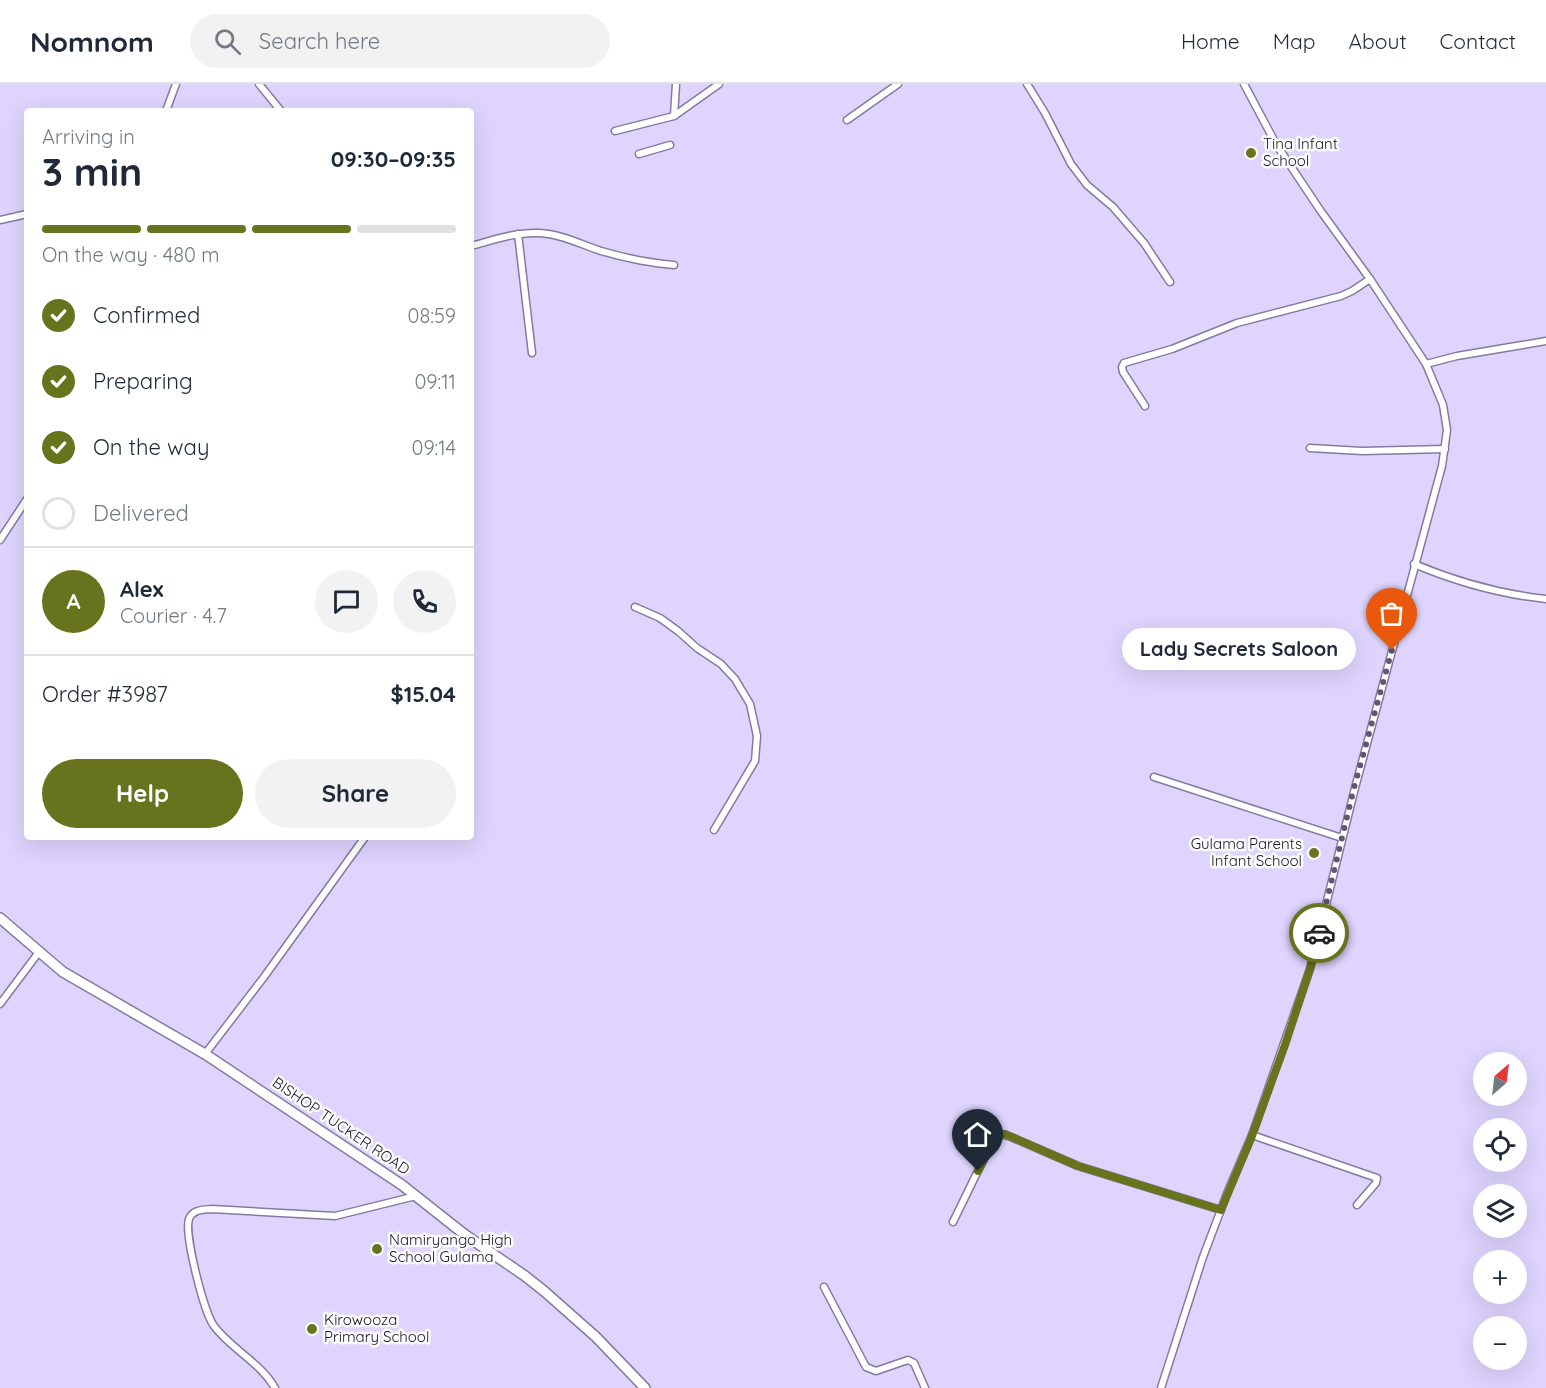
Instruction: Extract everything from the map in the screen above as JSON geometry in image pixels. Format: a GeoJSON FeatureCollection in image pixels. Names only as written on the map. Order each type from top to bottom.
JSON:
{"type":"FeatureCollection","features":[{"type":"Feature","properties":{"kind":"main road","name":"BISHOP TUCKER ROAD"},"geometry":{"type":"LineString","coordinates":[[0,918],[63,972],[85,987],[205,1054],[337,1140],[417,1196],[464,1234],[544,1291],[596,1337],[645,1388]]}},
{"type":"Feature","properties":{"kind":"street"},"geometry":{"type":"LineString","coordinates":[[167,108],[176,84]]}},
{"type":"Feature","properties":{"kind":"street"},"geometry":{"type":"LineString","coordinates":[[259,84],[279,108]]}},
{"type":"Feature","properties":{"kind":"street"},"geometry":{"type":"LineString","coordinates":[[674,116],[676,84]]}},
{"type":"Feature","properties":{"kind":"street"},"geometry":{"type":"LineString","coordinates":[[615,131],[674,116],[719,84]]}},
{"type":"Feature","properties":{"kind":"street"},"geometry":{"type":"LineString","coordinates":[[848,120],[898,84]]}},
{"type":"Feature","properties":{"kind":"street"},"geometry":{"type":"LineString","coordinates":[[1027,84],[1071,164],[1144,243],[1170,282]]}},
{"type":"Feature","properties":{"kind":"street"},"geometry":{"type":"LineString","coordinates":[[1161,1388],[1203,1257],[1252,1136],[1310,969],[1342,838],[1442,466],[1447,430],[1443,405],[1426,364],[1276,144],[1244,84]]}},
{"type":"Feature","properties":{"kind":"street"},"geometry":{"type":"LineString","coordinates":[[639,154],[670,145]]}},
{"type":"Feature","properties":{"kind":"street"},"geometry":{"type":"LineString","coordinates":[[0,220],[24,215]]}},
{"type":"Feature","properties":{"kind":"street"},"geometry":{"type":"LineString","coordinates":[[518,234],[532,354]]}},
{"type":"Feature","properties":{"kind":"street"},"geometry":{"type":"LineString","coordinates":[[474,245],[518,234],[556,234],[630,259],[674,265]]}},
{"type":"Feature","properties":{"kind":"street"},"geometry":{"type":"LineString","coordinates":[[1145,406],[1123,372],[1124,363],[1172,349],[1237,323],[1341,296],[1370,279]]}},
{"type":"Feature","properties":{"kind":"street"},"geometry":{"type":"LineString","coordinates":[[1426,364],[1546,340]]}},
{"type":"Feature","properties":{"kind":"street"},"geometry":{"type":"LineString","coordinates":[[1310,448],[1362,451],[1444,449]]}},
{"type":"Feature","properties":{"kind":"street"},"geometry":{"type":"LineString","coordinates":[[0,540],[24,504]]}},
{"type":"Feature","properties":{"kind":"street"},"geometry":{"type":"LineString","coordinates":[[1414,564],[1470,585],[1516,595],[1546,598]]}},
{"type":"Feature","properties":{"kind":"street"},"geometry":{"type":"LineString","coordinates":[[635,607],[660,618],[721,664],[735,679],[750,704],[757,736],[755,761],[714,830]]}},
{"type":"Feature","properties":{"kind":"street"},"geometry":{"type":"LineString","coordinates":[[1154,777],[1342,838]]}},
{"type":"Feature","properties":{"kind":"street"},"geometry":{"type":"LineString","coordinates":[[205,1054],[363,840]]}},
{"type":"Feature","properties":{"kind":"street"},"geometry":{"type":"LineString","coordinates":[[0,1004],[39,952]]}},
{"type":"Feature","properties":{"kind":"street"},"geometry":{"type":"LineString","coordinates":[[953,1222],[993,1140],[1000,1134],[1078,1166],[1221,1210]]}},
{"type":"Feature","properties":{"kind":"street"},"geometry":{"type":"LineString","coordinates":[[1252,1136],[1377,1178],[1376,1183],[1357,1206]]}},
{"type":"Feature","properties":{"kind":"street"},"geometry":{"type":"LineString","coordinates":[[275,1388],[263,1372],[219,1332],[207,1315],[189,1238],[189,1218],[198,1210],[212,1209],[335,1216],[417,1196]]}},
{"type":"Feature","properties":{"kind":"street"},"geometry":{"type":"LineString","coordinates":[[824,1287],[866,1368],[876,1371],[908,1360],[914,1363],[925,1388]]}},
{"type":"Feature","properties":{"kind":"way so far"},"geometry":{"type":"LineString","coordinates":[[1319,933],[1354,788],[1376,715],[1392,650]]}},
{"type":"Feature","properties":{"kind":"place","name":"Tina Infant School"},"geometry":{"type":"Point","coordinates":[1251,153]}},
{"type":"Feature","properties":{"kind":"place","name":"Lady Secrets Saloon"},"geometry":{"type":"Point","coordinates":[1392,650]}},
{"type":"Feature","properties":{"kind":"place","name":"Gulama Parents Infant School"},"geometry":{"type":"Point","coordinates":[1314,853]}},
{"type":"Feature","properties":{"kind":"place","name":"Namiryango High School Gulama"},"geometry":{"type":"Point","coordinates":[377,1249]}},
{"type":"Feature","properties":{"kind":"place","name":"Kirowooza Primary School"},"geometry":{"type":"Point","coordinates":[312,1329]}},
{"type":"Feature","properties":{"kind":"route"},"geometry":{"type":"LineString","coordinates":[[978,1171],[993,1140],[1000,1134],[1005,1134],[1078,1166],[1221,1210],[1252,1136],[1285,1045],[1310,969],[1319,933]]}}]}
